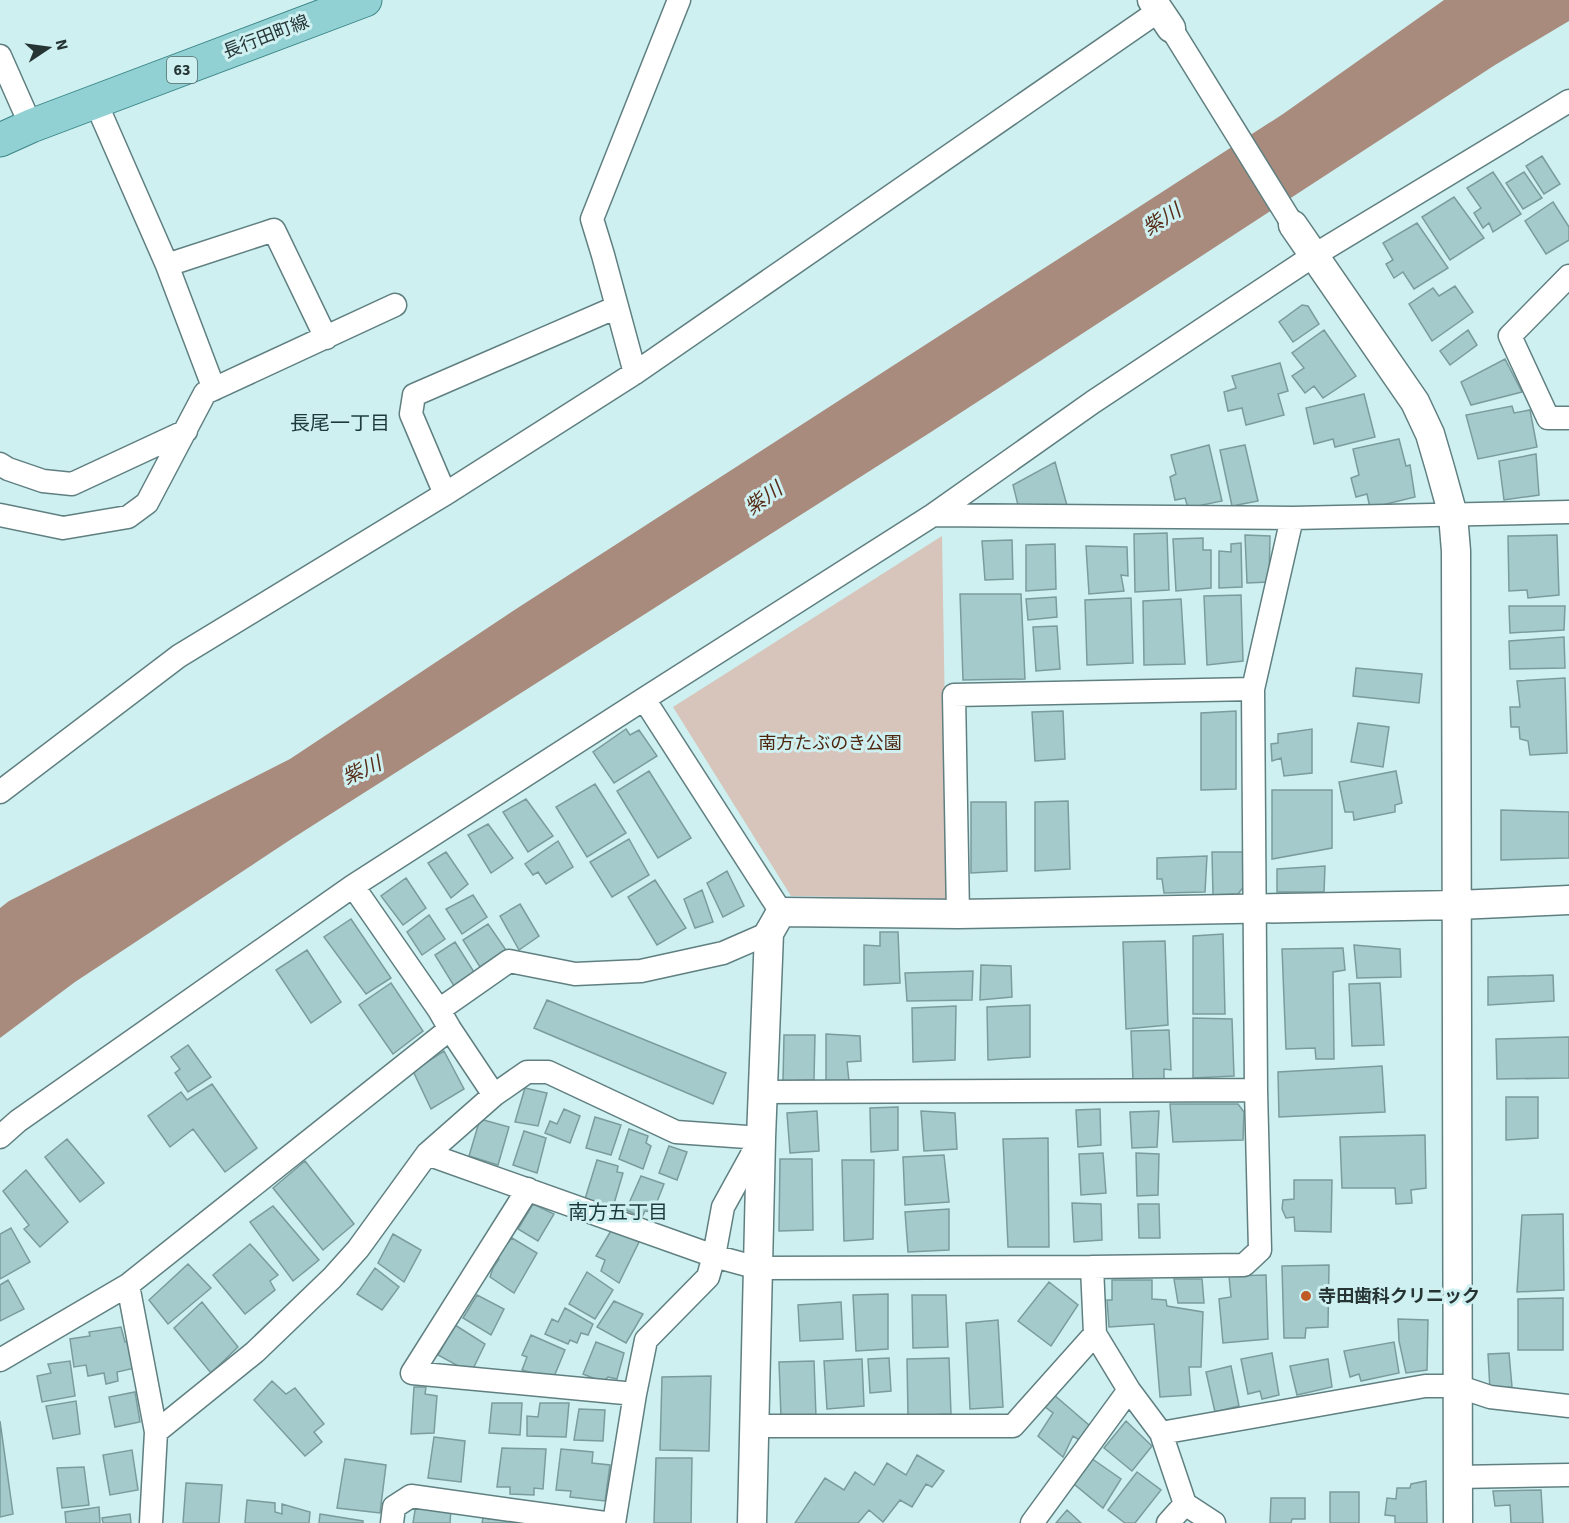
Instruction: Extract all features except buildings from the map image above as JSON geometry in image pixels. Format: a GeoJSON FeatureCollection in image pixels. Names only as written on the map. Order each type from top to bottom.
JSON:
{"type":"FeatureCollection","features":[{"type":"Feature","properties":{"kind":"main road","name":"長行田町線"},"geometry":{"type":"LineString","coordinates":[[0,140],[356,1]]}},
{"type":"Feature","properties":{"kind":"street"},"geometry":{"type":"LineString","coordinates":[[635,373],[592,219],[679,0]]}},
{"type":"Feature","properties":{"kind":"street"},"geometry":{"type":"LineString","coordinates":[[0,792],[179,656],[445,494],[635,373],[1161,13],[1313,256],[1415,402],[1430,434],[1453,514],[1456,551],[1458,1523]]}},
{"type":"Feature","properties":{"kind":"street"},"geometry":{"type":"LineString","coordinates":[[0,56],[31,126]]}},
{"type":"Feature","properties":{"kind":"street"},"geometry":{"type":"LineString","coordinates":[[0,1137],[18,1121],[353,886],[933,515],[1093,402],[1313,256],[1569,101]]}},
{"type":"Feature","properties":{"kind":"street"},"geometry":{"type":"LineString","coordinates":[[96,103],[167,265],[214,389]]}},
{"type":"Feature","properties":{"kind":"street"},"geometry":{"type":"LineString","coordinates":[[167,265],[274,230],[326,338]]}},
{"type":"Feature","properties":{"kind":"street"},"geometry":{"type":"LineString","coordinates":[[1569,276],[1510,336],[1548,418],[1569,418]]}},
{"type":"Feature","properties":{"kind":"street"},"geometry":{"type":"LineString","coordinates":[[0,515],[63,528],[128,517],[147,503],[205,393],[395,305]]}},
{"type":"Feature","properties":{"kind":"street"},"geometry":{"type":"LineString","coordinates":[[445,494],[411,414],[414,395],[617,307]]}},
{"type":"Feature","properties":{"kind":"street"},"geometry":{"type":"LineString","coordinates":[[0,464],[43,481],[72,484],[186,431]]}},
{"type":"Feature","properties":{"kind":"street"},"geometry":{"type":"LineString","coordinates":[[933,515],[1292,518],[1569,512]]}},
{"type":"Feature","properties":{"kind":"street"},"geometry":{"type":"LineString","coordinates":[[427,1154],[714,1256],[758,1268],[1244,1265],[1260,1250],[1256,1090],[1253,689],[1292,518]]}},
{"type":"Feature","properties":{"kind":"street"},"geometry":{"type":"LineString","coordinates":[[958,914],[954,695],[1253,689]]}},
{"type":"Feature","properties":{"kind":"street"},"geometry":{"type":"LineString","coordinates":[[644,699],[775,922],[761,1138],[752,1523]]}},
{"type":"Feature","properties":{"kind":"street"},"geometry":{"type":"LineString","coordinates":[[353,886],[494,1095]]}},
{"type":"Feature","properties":{"kind":"street"},"geometry":{"type":"LineString","coordinates":[[0,1360],[128,1285],[444,1020],[509,961],[575,974],[641,971],[723,953],[775,922],[958,914],[1457,905],[1569,900]]}},
{"type":"Feature","properties":{"kind":"street"},"geometry":{"type":"LineString","coordinates":[[156,1432],[255,1352],[332,1278],[358,1249],[427,1154],[494,1095],[527,1072],[548,1072],[676,1132],[761,1138]]}},
{"type":"Feature","properties":{"kind":"street"},"geometry":{"type":"LineString","coordinates":[[763,1092],[1256,1090]]}},
{"type":"Feature","properties":{"kind":"street"},"geometry":{"type":"LineString","coordinates":[[614,1523],[646,1340],[708,1277],[723,1207],[761,1138]]}},
{"type":"Feature","properties":{"kind":"street"},"geometry":{"type":"LineString","coordinates":[[528,1189],[412,1373],[635,1394]]}},
{"type":"Feature","properties":{"kind":"street"},"geometry":{"type":"LineString","coordinates":[[1092,1267],[1095,1334],[1129,1390],[1161,1433],[1185,1504],[1214,1523]]}},
{"type":"Feature","properties":{"kind":"street"},"geometry":{"type":"LineString","coordinates":[[128,1285],[156,1432],[151,1523]]}},
{"type":"Feature","properties":{"kind":"street"},"geometry":{"type":"LineString","coordinates":[[754,1426],[1013,1426],[1095,1334]]}},
{"type":"Feature","properties":{"kind":"street"},"geometry":{"type":"LineString","coordinates":[[1161,1433],[1425,1386],[1457,1386],[1490,1397],[1569,1406]]}},
{"type":"Feature","properties":{"kind":"street"},"geometry":{"type":"LineString","coordinates":[[1032,1523],[1129,1390]]}},
{"type":"Feature","properties":{"kind":"street"},"geometry":{"type":"LineString","coordinates":[[1457,1477],[1569,1475]]}},
{"type":"Feature","properties":{"kind":"street"},"geometry":{"type":"LineString","coordinates":[[392,1523],[394,1507],[411,1496],[605,1523]]}},
{"type":"Feature","properties":{"kind":"street"},"geometry":{"type":"LineString","coordinates":[[1168,1523],[1185,1504]]}},
{"type":"Feature","properties":{"kind":"green space","name":"南方たぶのき公園"},"geometry":{"type":"Polygon","coordinates":[[[942,536],[948,899],[791,896],[673,707],[942,536]]]}},
{"type":"Feature","properties":{"kind":"water","name":"紫川"},"geometry":{"type":"Polygon","coordinates":[[[1444,0],[1569,0],[1569,21],[1495,65],[931,432],[293,838],[75,982],[0,1038],[0,908],[9,901],[290,759],[516,609],[1283,114],[1444,0]]]}},
{"type":"Feature","properties":{"kind":"place","name":"寺田歯科クリニック"},"geometry":{"type":"Point","coordinates":[1306,1296]}},
{"type":"Feature","properties":{"kind":"district","name":"長尾一丁目"},"geometry":{"type":"Point","coordinates":[340,424]}},
{"type":"Feature","properties":{"kind":"district","name":"南方五丁目"},"geometry":{"type":"Point","coordinates":[618,1213]}}]}
